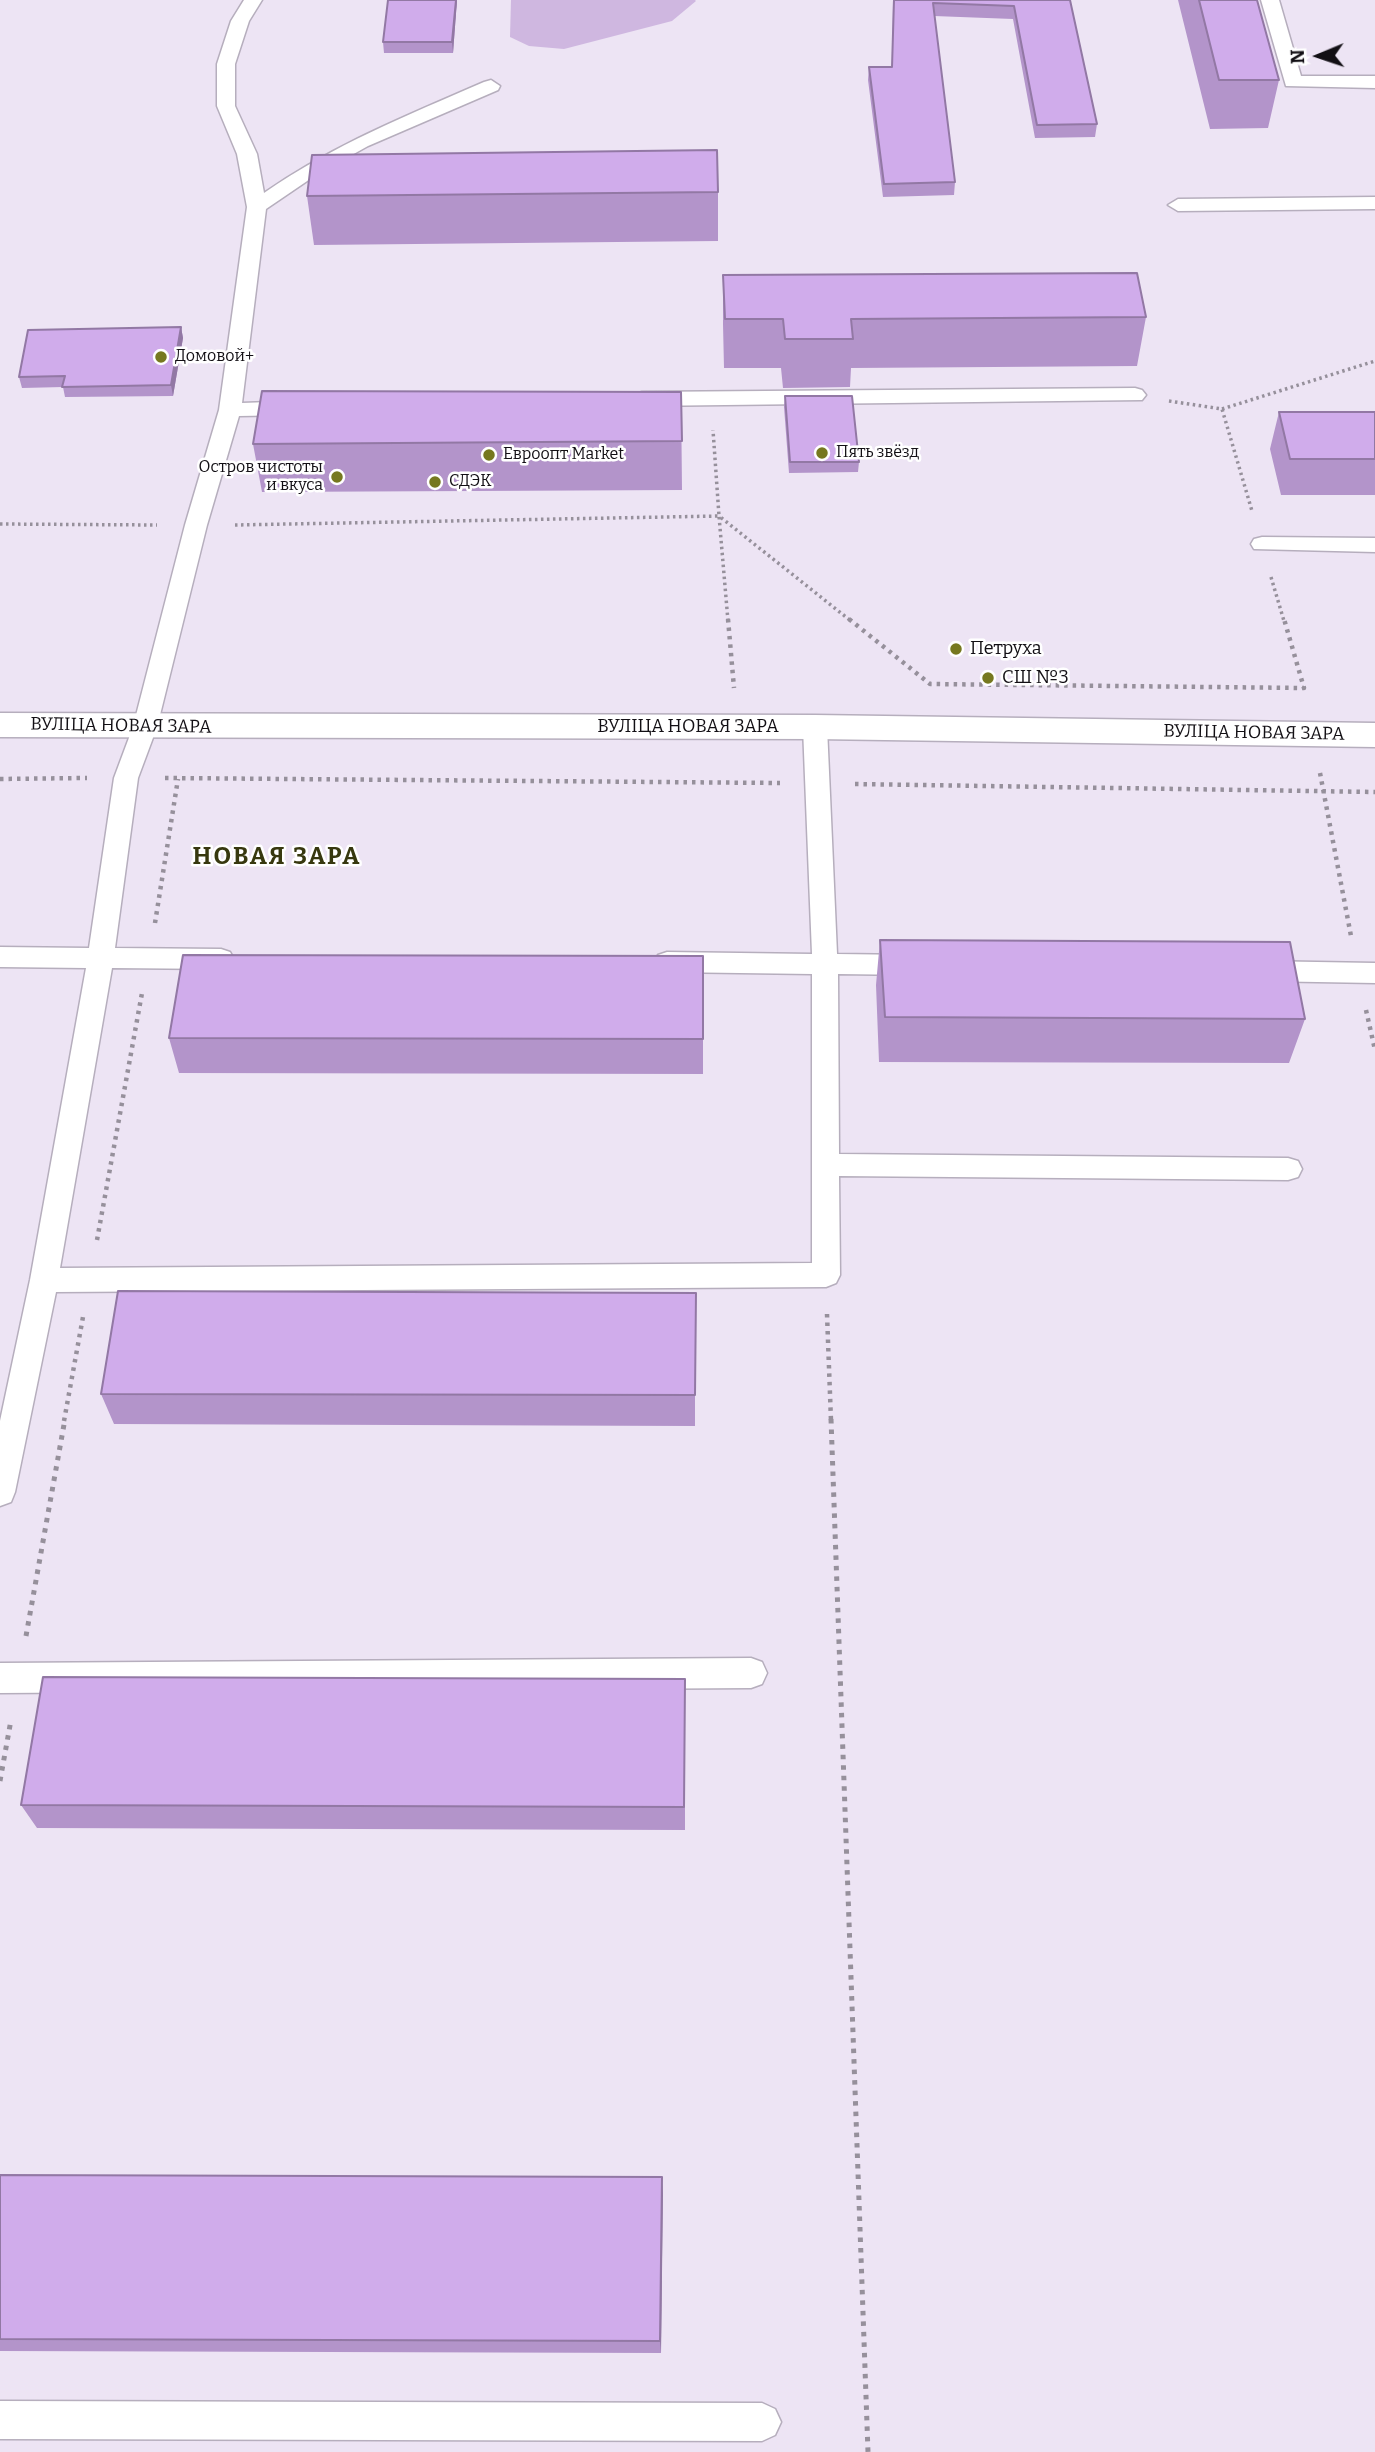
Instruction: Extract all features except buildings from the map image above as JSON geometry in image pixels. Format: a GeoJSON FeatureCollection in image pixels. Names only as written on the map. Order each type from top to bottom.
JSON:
{"type":"FeatureCollection","features":[{"type":"Feature","properties":{"kind":"street","name":"ВУЛІЦА НОВАЯ ЗАРА"},"geometry":{"type":"LineString","coordinates":[[0,725],[815,727],[1375,735]]}},
{"type":"Feature","properties":{"kind":"lane"},"geometry":{"type":"LineString","coordinates":[[0,1492],[44,1280],[100,956],[125,778],[145,727],[196,525],[230,410],[257,207],[247,154],[226,106],[226,64],[240,21],[253,0]]}},
{"type":"Feature","properties":{"kind":"lane"},"geometry":{"type":"LineString","coordinates":[[1270,0],[1293,82],[1375,82]]}},
{"type":"Feature","properties":{"kind":"lane"},"geometry":{"type":"LineString","coordinates":[[257,207],[361,142],[491,86]]}},
{"type":"Feature","properties":{"kind":"lane"},"geometry":{"type":"LineString","coordinates":[[283,189],[324,188]]}},
{"type":"Feature","properties":{"kind":"lane"},"geometry":{"type":"LineString","coordinates":[[1178,205],[1375,203]]}},
{"type":"Feature","properties":{"kind":"lane"},"geometry":{"type":"LineString","coordinates":[[628,400],[710,397],[1135,395]]}},
{"type":"Feature","properties":{"kind":"lane"},"geometry":{"type":"LineString","coordinates":[[230,410],[312,408]]}},
{"type":"Feature","properties":{"kind":"lane"},"geometry":{"type":"LineString","coordinates":[[1262,544],[1375,545]]}},
{"type":"Feature","properties":{"kind":"lane"},"geometry":{"type":"LineString","coordinates":[[44,1280],[826,1275],[825,963],[820,783],[815,727]]}},
{"type":"Feature","properties":{"kind":"lane"},"geometry":{"type":"LineString","coordinates":[[0,957],[246,959]]}},
{"type":"Feature","properties":{"kind":"lane"},"geometry":{"type":"LineString","coordinates":[[646,962],[935,965]]}},
{"type":"Feature","properties":{"kind":"lane"},"geometry":{"type":"LineString","coordinates":[[1236,971],[1367,973]]}},
{"type":"Feature","properties":{"kind":"lane"},"geometry":{"type":"LineString","coordinates":[[825,1165],[1288,1170]]}},
{"type":"Feature","properties":{"kind":"lane"},"geometry":{"type":"LineString","coordinates":[[0,1678],[751,1673]]}},
{"type":"Feature","properties":{"kind":"lane"},"geometry":{"type":"LineString","coordinates":[[0,2420],[762,2422]]}},
{"type":"Feature","properties":{"kind":"path"},"geometry":{"type":"LineString","coordinates":[[1135,395],[1222,409],[1375,361]]}},
{"type":"Feature","properties":{"kind":"path"},"geometry":{"type":"LineString","coordinates":[[710,397],[738,727]]}},
{"type":"Feature","properties":{"kind":"path"},"geometry":{"type":"LineString","coordinates":[[0,524],[196,525],[719,516],[930,684],[1304,688],[1222,409]]}},
{"type":"Feature","properties":{"kind":"path"},"geometry":{"type":"LineString","coordinates":[[1313,734],[1367,973],[1375,1050]]}},
{"type":"Feature","properties":{"kind":"path"},"geometry":{"type":"LineString","coordinates":[[0,779],[820,783],[912,787],[1375,792]]}},
{"type":"Feature","properties":{"kind":"path"},"geometry":{"type":"LineString","coordinates":[[826,1275],[868,2452]]}},
{"type":"Feature","properties":{"kind":"shaded area"},"geometry":{"type":"Polygon","coordinates":[[[511,0],[696,1],[672,21],[564,49],[529,46],[510,37],[511,0]]]}},
{"type":"Feature","properties":{"kind":"place","name":"Домовой+"},"geometry":{"type":"Point","coordinates":[161,357]}},
{"type":"Feature","properties":{"kind":"place","name":"Пять звёзд"},"geometry":{"type":"Point","coordinates":[822,453]}},
{"type":"Feature","properties":{"kind":"place","name":"Евроопт Market"},"geometry":{"type":"Point","coordinates":[489,455]}},
{"type":"Feature","properties":{"kind":"place","name":"Остров чистоты и вкуса"},"geometry":{"type":"Point","coordinates":[337,477]}},
{"type":"Feature","properties":{"kind":"place","name":"СДЭК"},"geometry":{"type":"Point","coordinates":[435,482]}},
{"type":"Feature","properties":{"kind":"place","name":"Петруха"},"geometry":{"type":"Point","coordinates":[956,649]}},
{"type":"Feature","properties":{"kind":"place","name":"СШ №3"},"geometry":{"type":"Point","coordinates":[988,678]}},
{"type":"Feature","properties":{"kind":"district","name":"НОВАЯ ЗАРА"},"geometry":{"type":"Point","coordinates":[277,857]}}]}
